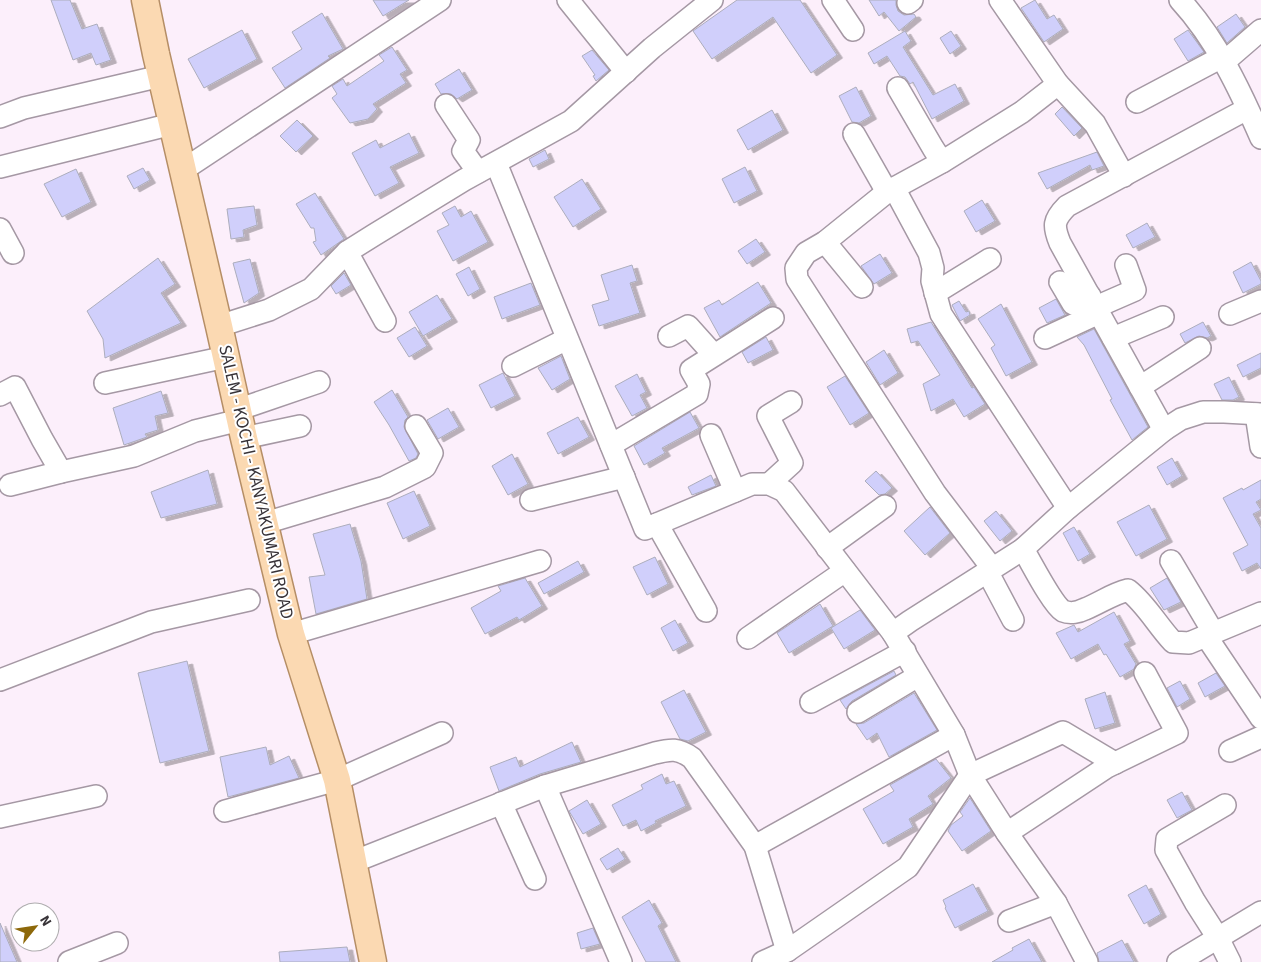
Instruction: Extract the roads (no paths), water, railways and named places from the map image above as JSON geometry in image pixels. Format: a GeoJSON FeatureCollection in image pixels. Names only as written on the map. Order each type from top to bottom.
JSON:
{"type":"FeatureCollection","features":[{"type":"Feature","properties":{"kind":"main road","name":"SALEM - KOCHI - KANYAKUMARI ROAD"},"geometry":{"type":"LineString","coordinates":[[145,0],[240,423],[291,634],[338,780],[373,962]]}},
{"type":"Feature","properties":{"kind":"street"},"geometry":{"type":"LineString","coordinates":[[183,170],[440,0]]}},
{"type":"Feature","properties":{"kind":"street"},"geometry":{"type":"LineString","coordinates":[[568,0],[626,72]]}},
{"type":"Feature","properties":{"kind":"street"},"geometry":{"type":"LineString","coordinates":[[219,326],[269,310],[311,288],[347,252],[487,167],[571,121],[712,0]]}},
{"type":"Feature","properties":{"kind":"street"},"geometry":{"type":"LineString","coordinates":[[832,0],[853,30]]}},
{"type":"Feature","properties":{"kind":"street"},"geometry":{"type":"LineString","coordinates":[[1000,0],[1058,84],[1095,124],[1124,176]]}},
{"type":"Feature","properties":{"kind":"street"},"geometry":{"type":"LineString","coordinates":[[1180,0],[1191,12],[1223,59],[1259,131]]}},
{"type":"Feature","properties":{"kind":"street"},"geometry":{"type":"LineString","coordinates":[[1138,102],[1223,59],[1261,30]]}},
{"type":"Feature","properties":{"kind":"street"},"geometry":{"type":"LineString","coordinates":[[0,117],[24,108],[161,76]]}},
{"type":"Feature","properties":{"kind":"street"},"geometry":{"type":"LineString","coordinates":[[1012,620],[989,570],[935,493],[796,279],[796,268],[806,253],[825,242],[891,190],[942,162],[1022,112],[1058,84]]}},
{"type":"Feature","properties":{"kind":"street"},"geometry":{"type":"LineString","coordinates":[[898,88],[942,162]]}},
{"type":"Feature","properties":{"kind":"street"},"geometry":{"type":"LineString","coordinates":[[446,105],[469,140],[463,151],[487,167],[567,339],[645,529],[752,484],[770,484],[784,491],[905,651],[954,735],[970,775],[1007,833],[1056,903],[1087,962]]}},
{"type":"Feature","properties":{"kind":"street"},"geometry":{"type":"LineString","coordinates":[[1164,430],[1060,243],[1054,228],[1058,215],[1067,206],[1247,109]]}},
{"type":"Feature","properties":{"kind":"street"},"geometry":{"type":"LineString","coordinates":[[0,167],[172,124]]}},
{"type":"Feature","properties":{"kind":"street"},"geometry":{"type":"LineString","coordinates":[[854,134],[930,253],[933,268],[932,281],[942,314],[1068,508]]}},
{"type":"Feature","properties":{"kind":"street"},"geometry":{"type":"LineString","coordinates":[[0,229],[13,253]]}},
{"type":"Feature","properties":{"kind":"street"},"geometry":{"type":"LineString","coordinates":[[825,242],[862,287]]}},
{"type":"Feature","properties":{"kind":"street"},"geometry":{"type":"LineString","coordinates":[[347,252],[384,321]]}},
{"type":"Feature","properties":{"kind":"street"},"geometry":{"type":"LineString","coordinates":[[935,293],[990,259]]}},
{"type":"Feature","properties":{"kind":"street"},"geometry":{"type":"LineString","coordinates":[[1045,338],[1095,305],[1135,290],[1126,265]]}},
{"type":"Feature","properties":{"kind":"street"},"geometry":{"type":"LineString","coordinates":[[1060,282],[1074,304],[1095,305]]}},
{"type":"Feature","properties":{"kind":"street"},"geometry":{"type":"LineString","coordinates":[[1230,314],[1261,301]]}},
{"type":"Feature","properties":{"kind":"street"},"geometry":{"type":"LineString","coordinates":[[1113,338],[1163,316]]}},
{"type":"Feature","properties":{"kind":"street"},"geometry":{"type":"LineString","coordinates":[[610,445],[697,394],[699,384],[691,370],[774,318]]}},
{"type":"Feature","properties":{"kind":"street"},"geometry":{"type":"LineString","coordinates":[[669,336],[688,326],[714,355]]}},
{"type":"Feature","properties":{"kind":"street"},"geometry":{"type":"LineString","coordinates":[[513,366],[567,339]]}},
{"type":"Feature","properties":{"kind":"street"},"geometry":{"type":"LineString","coordinates":[[1140,387],[1200,348]]}},
{"type":"Feature","properties":{"kind":"street"},"geometry":{"type":"LineString","coordinates":[[104,383],[226,358]]}},
{"type":"Feature","properties":{"kind":"street"},"geometry":{"type":"LineString","coordinates":[[240,423],[319,382]]}},
{"type":"Feature","properties":{"kind":"street"},"geometry":{"type":"LineString","coordinates":[[0,395],[15,387],[61,472]]}},
{"type":"Feature","properties":{"kind":"street"},"geometry":{"type":"LineString","coordinates":[[770,484],[792,463],[768,416],[791,402]]}},
{"type":"Feature","properties":{"kind":"street"},"geometry":{"type":"LineString","coordinates":[[893,634],[910,621],[1023,549],[1068,508],[1164,430],[1182,419],[1203,412],[1258,414],[1261,447]]}},
{"type":"Feature","properties":{"kind":"street"},"geometry":{"type":"LineString","coordinates":[[10,486],[61,472],[134,456],[196,431],[240,423],[300,426]]}},
{"type":"Feature","properties":{"kind":"street"},"geometry":{"type":"LineString","coordinates":[[265,523],[385,487],[425,467],[432,454],[416,426]]}},
{"type":"Feature","properties":{"kind":"street"},"geometry":{"type":"LineString","coordinates":[[711,435],[735,491]]}},
{"type":"Feature","properties":{"kind":"street"},"geometry":{"type":"LineString","coordinates":[[531,500],[624,477]]}},
{"type":"Feature","properties":{"kind":"street"},"geometry":{"type":"LineString","coordinates":[[827,548],[885,506]]}},
{"type":"Feature","properties":{"kind":"street"},"geometry":{"type":"LineString","coordinates":[[657,524],[706,611]]}},
{"type":"Feature","properties":{"kind":"street"},"geometry":{"type":"LineString","coordinates":[[1023,549],[1055,604],[1064,612],[1076,612],[1116,593],[1128,590],[1139,598],[1173,642],[1189,643],[1261,613]]}},
{"type":"Feature","properties":{"kind":"street"},"geometry":{"type":"LineString","coordinates":[[291,634],[540,561]]}},
{"type":"Feature","properties":{"kind":"street"},"geometry":{"type":"LineString","coordinates":[[1171,561],[1210,634],[1261,718]]}},
{"type":"Feature","properties":{"kind":"street"},"geometry":{"type":"LineString","coordinates":[[748,638],[845,571]]}},
{"type":"Feature","properties":{"kind":"street"},"geometry":{"type":"LineString","coordinates":[[0,680],[151,622],[249,600]]}},
{"type":"Feature","properties":{"kind":"street"},"geometry":{"type":"LineString","coordinates":[[811,702],[905,651]]}},
{"type":"Feature","properties":{"kind":"street"},"geometry":{"type":"LineString","coordinates":[[1007,833],[1115,763],[1177,733],[1145,674]]}},
{"type":"Feature","properties":{"kind":"street"},"geometry":{"type":"LineString","coordinates":[[858,712],[918,676]]}},
{"type":"Feature","properties":{"kind":"street"},"geometry":{"type":"LineString","coordinates":[[225,811],[338,780],[442,732]]}},
{"type":"Feature","properties":{"kind":"street"},"geometry":{"type":"LineString","coordinates":[[763,962],[787,951],[908,867],[970,775],[1063,732],[1115,763]]}},
{"type":"Feature","properties":{"kind":"street"},"geometry":{"type":"LineString","coordinates":[[755,846],[954,735]]}},
{"type":"Feature","properties":{"kind":"street"},"geometry":{"type":"LineString","coordinates":[[1230,751],[1261,737]]}},
{"type":"Feature","properties":{"kind":"street"},"geometry":{"type":"LineString","coordinates":[[353,862],[545,786],[655,753],[669,750],[682,751],[692,758],[755,846],[787,951]]}},
{"type":"Feature","properties":{"kind":"street"},"geometry":{"type":"LineString","coordinates":[[545,786],[621,962]]}},
{"type":"Feature","properties":{"kind":"street"},"geometry":{"type":"LineString","coordinates":[[0,817],[96,796]]}},
{"type":"Feature","properties":{"kind":"street"},"geometry":{"type":"LineString","coordinates":[[501,803],[535,879]]}},
{"type":"Feature","properties":{"kind":"street"},"geometry":{"type":"LineString","coordinates":[[1225,805],[1167,839],[1166,850],[1230,962]]}},
{"type":"Feature","properties":{"kind":"street"},"geometry":{"type":"LineString","coordinates":[[1009,921],[1056,903]]}},
{"type":"Feature","properties":{"kind":"street"},"geometry":{"type":"LineString","coordinates":[[1178,962],[1261,912]]}},
{"type":"Feature","properties":{"kind":"street"},"geometry":{"type":"LineString","coordinates":[[69,962],[117,942]]}}]}
